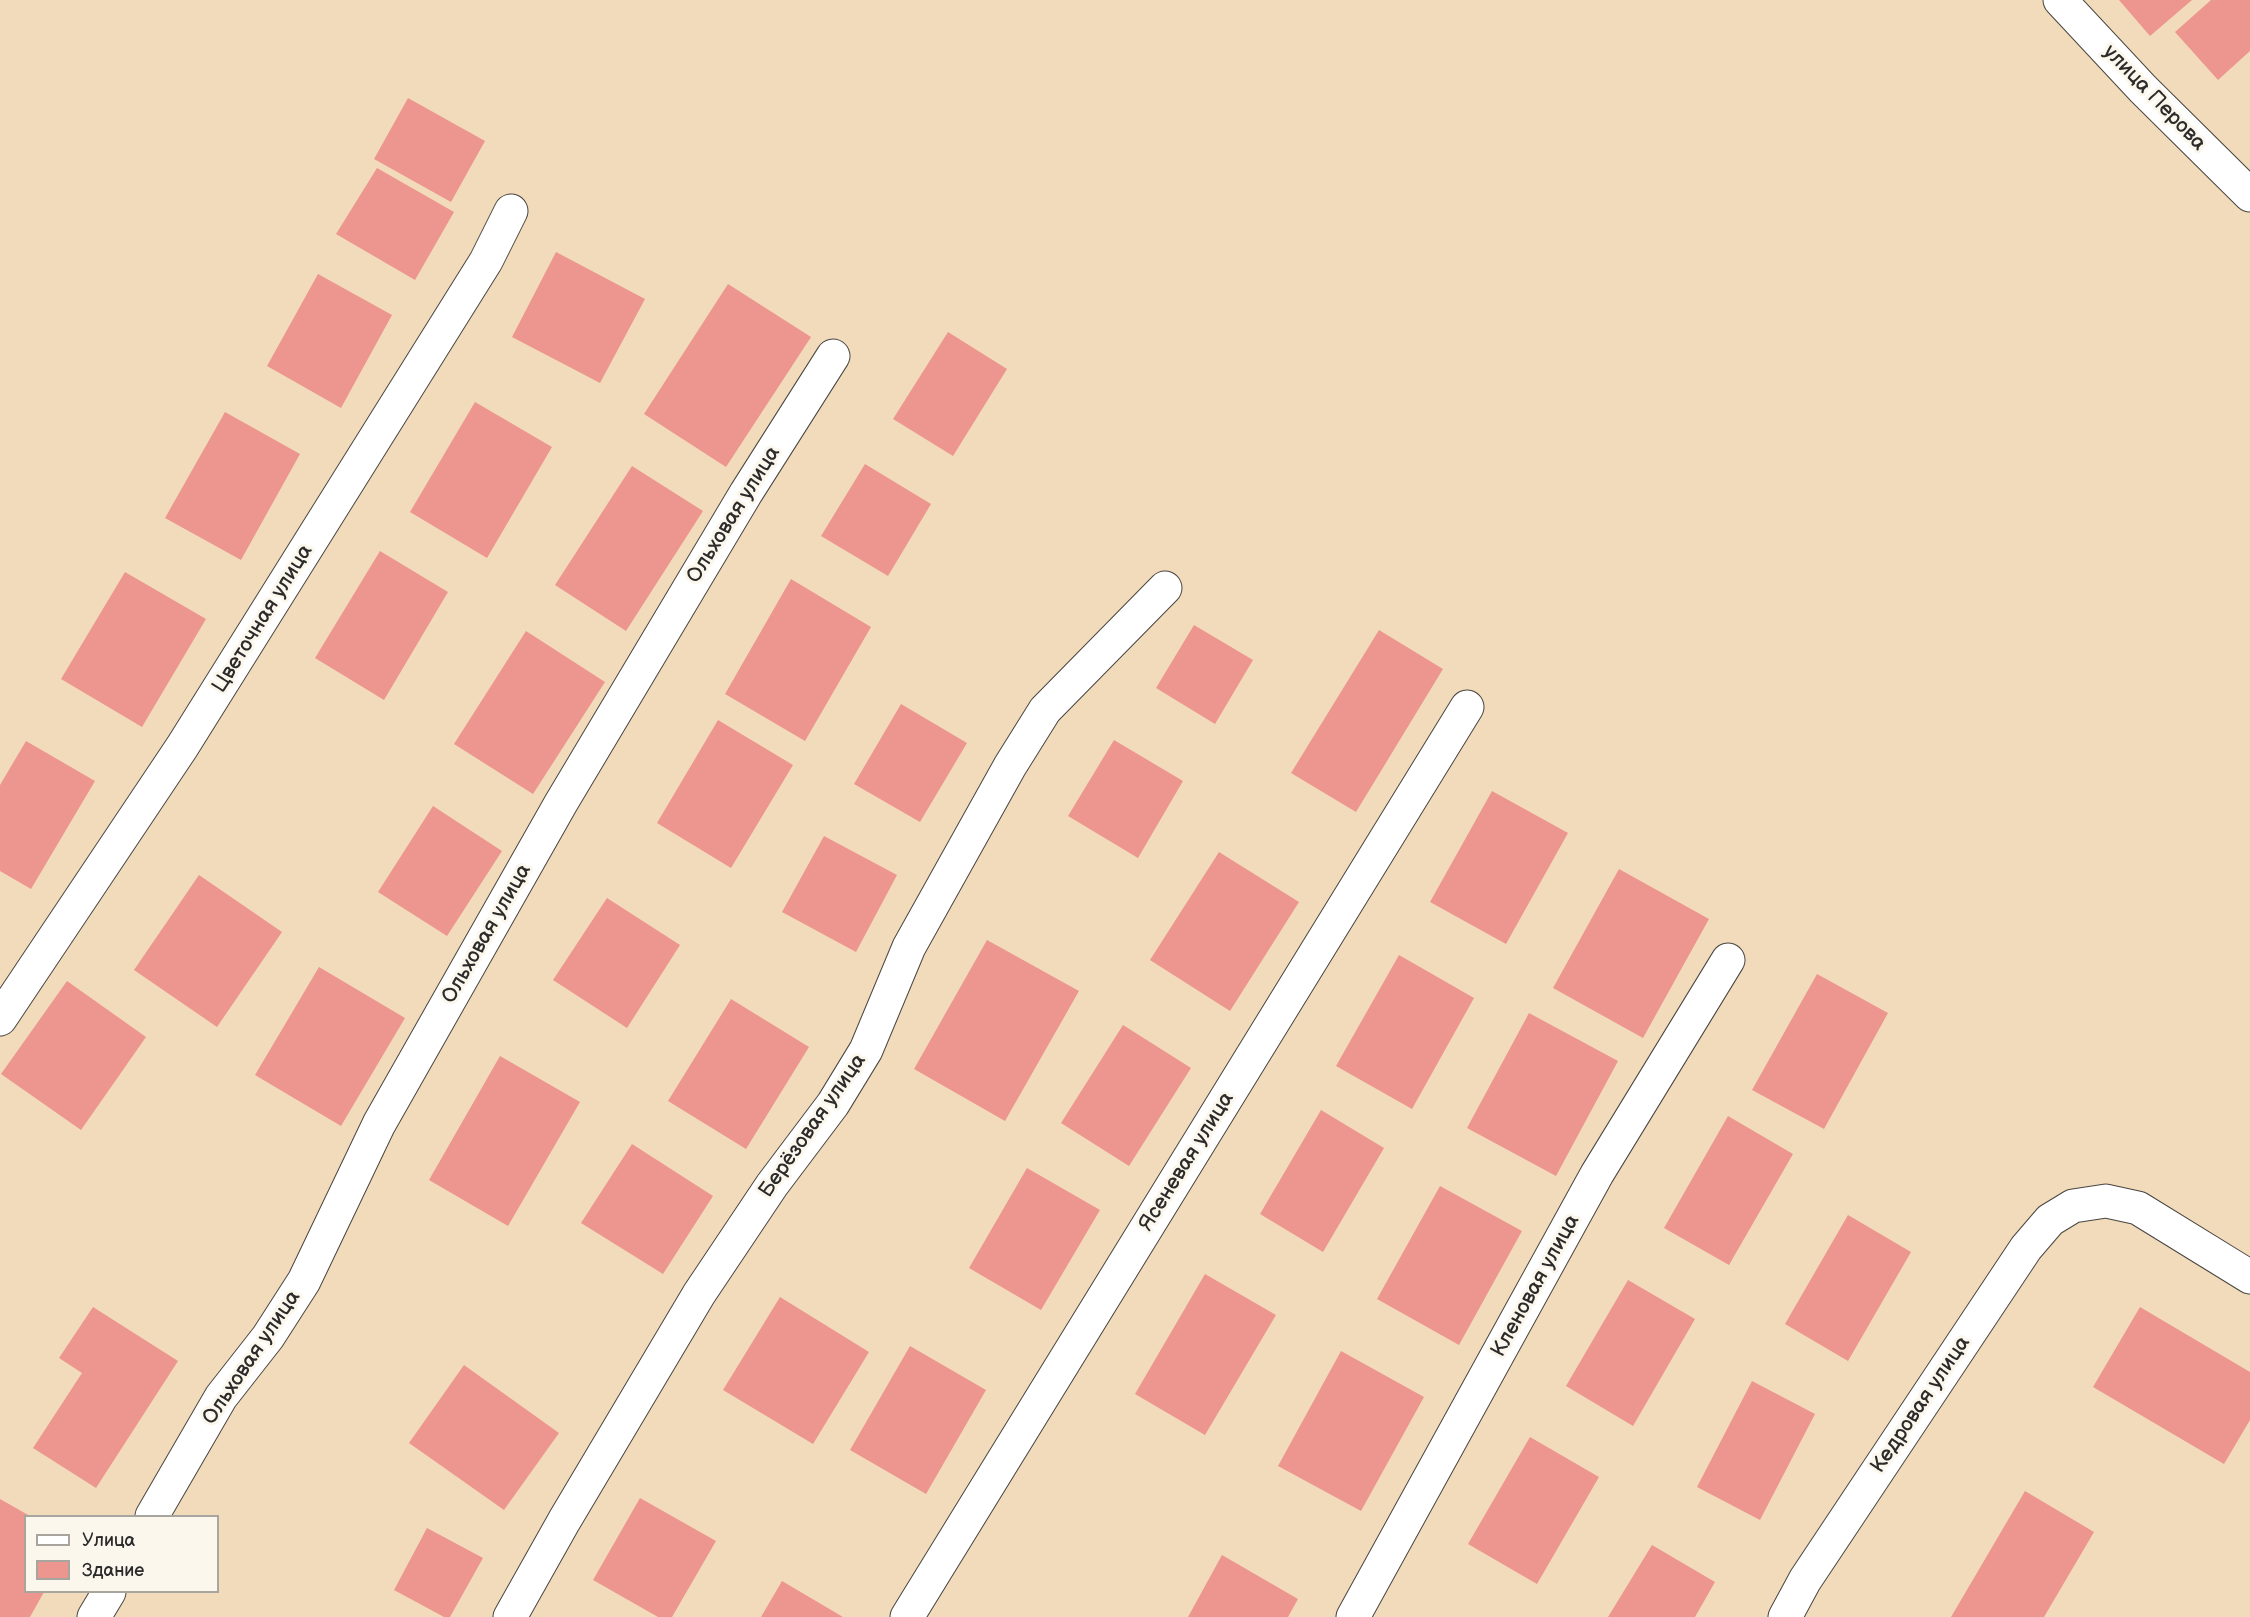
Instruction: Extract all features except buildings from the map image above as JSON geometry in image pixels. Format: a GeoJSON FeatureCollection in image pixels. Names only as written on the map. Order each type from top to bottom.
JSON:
{"type":"FeatureCollection","features":[{"type":"Feature","properties":{"kind":"street","name":"улица Перова"},"geometry":{"type":"LineString","coordinates":[[2060,0],[2143,89],[2250,195]]}},
{"type":"Feature","properties":{"kind":"street","name":"Цветочная улица"},"geometry":{"type":"LineString","coordinates":[[0,1018],[183,747],[486,261],[511,211]]}},
{"type":"Feature","properties":{"kind":"street","name":"Ольховая улица"},"geometry":{"type":"LineString","coordinates":[[153,1515],[221,1397],[268,1337],[304,1281],[379,1124],[550,824],[734,512],[833,356]]}},
{"type":"Feature","properties":{"kind":"street","name":"Берёзовая улица"},"geometry":{"type":"LineString","coordinates":[[510,1617],[564,1521],[699,1294],[772,1185],[833,1104],[866,1050],[909,947],[1010,766],[1045,710],[1166,588]]}},
{"type":"Feature","properties":{"kind":"street","name":"Ясеневая улица"},"geometry":{"type":"LineString","coordinates":[[907,1617],[1467,707]]}},
{"type":"Feature","properties":{"kind":"street","name":"Кленовая улица"},"geometry":{"type":"LineString","coordinates":[[1353,1617],[1597,1174],[1728,960]]}},
{"type":"Feature","properties":{"kind":"street","name":"Кедровая улица"},"geometry":{"type":"LineString","coordinates":[[1785,1617],[1805,1580],[2026,1248],[2050,1220],[2073,1206],[2106,1201],[2139,1208],[2250,1277]]}},
{"type":"Feature","properties":{"kind":"street"},"geometry":{"type":"LineString","coordinates":[[94,1617],[108,1593]]}}]}
